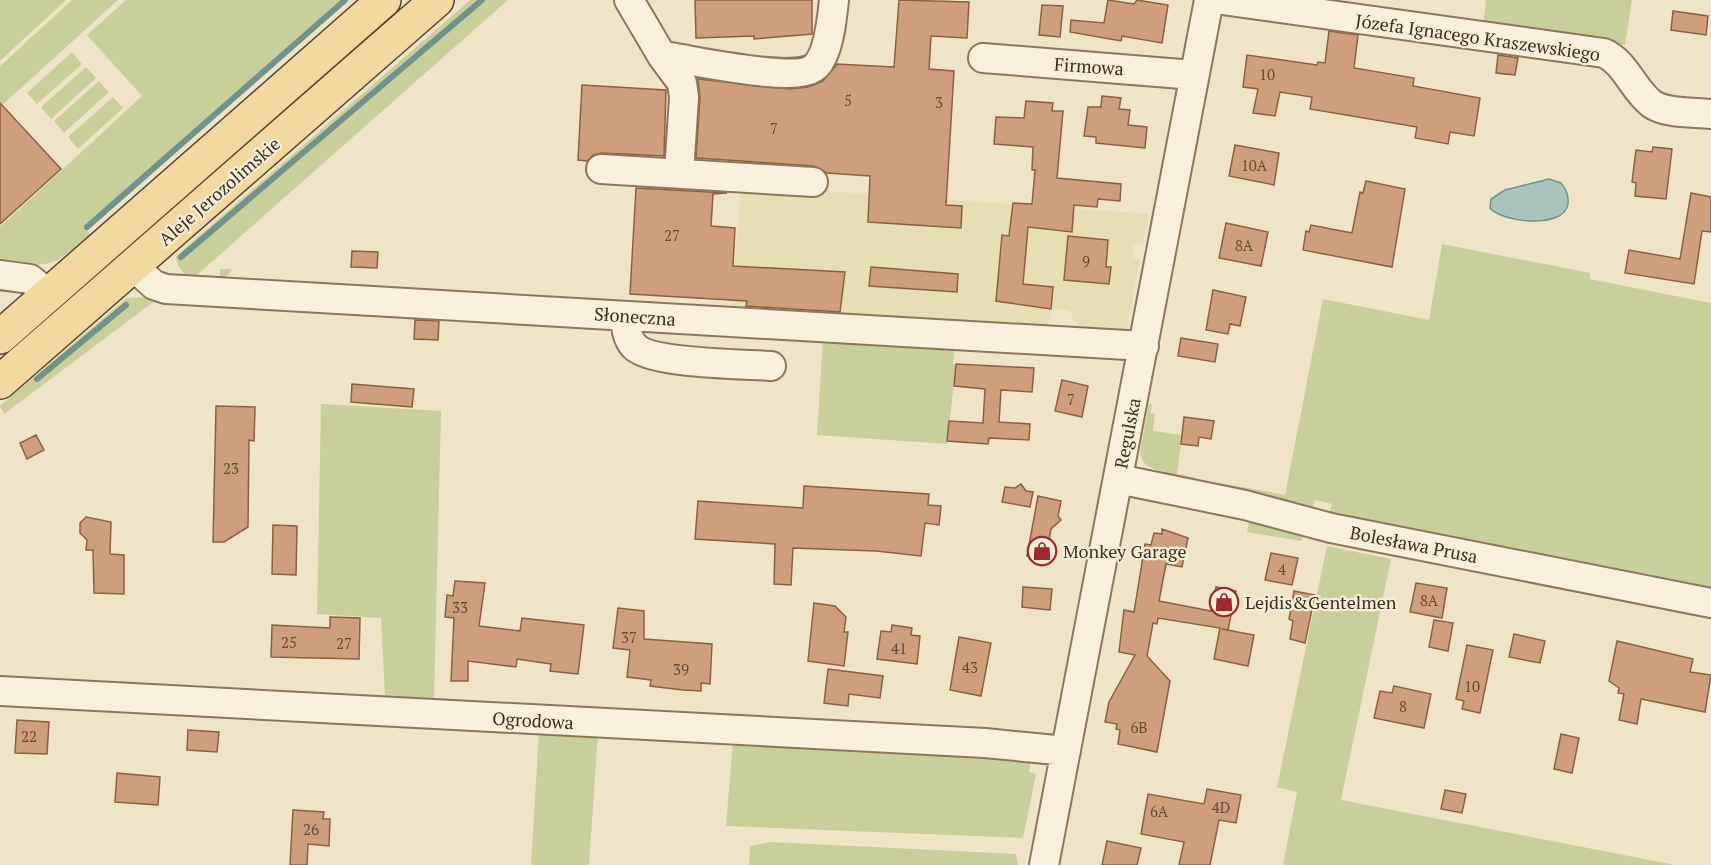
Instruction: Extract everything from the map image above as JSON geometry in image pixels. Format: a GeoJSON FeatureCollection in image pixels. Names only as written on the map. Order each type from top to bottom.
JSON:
{"type":"FeatureCollection","features":[{"type":"Feature","properties":{"kind":"main road","name":"Aleje Jerozolimskie"},"geometry":{"type":"LineString","coordinates":[[0,337],[384,0]]}},
{"type":"Feature","properties":{"kind":"main road","name":"Aleje Jerozolimskie"},"geometry":{"type":"LineString","coordinates":[[0,382],[437,0]]}},
{"type":"Feature","properties":{"kind":"street"},"geometry":{"type":"LineString","coordinates":[[629,0],[662,56],[682,83],[684,98],[680,173]]}},
{"type":"Feature","properties":{"kind":"street"},"geometry":{"type":"LineString","coordinates":[[662,56],[756,71],[807,72],[816,67],[821,56],[831,26],[834,0]]}},
{"type":"Feature","properties":{"kind":"street","name":"Regulska"},"geometry":{"type":"LineString","coordinates":[[1044,865],[1209,0]]}},
{"type":"Feature","properties":{"kind":"street","name":"Józefa Ignacego Kraszewskiego"},"geometry":{"type":"LineString","coordinates":[[1222,0],[1600,52],[1618,63],[1652,104],[1662,108],[1711,114]]}},
{"type":"Feature","properties":{"kind":"street","name":"Firmowa"},"geometry":{"type":"LineString","coordinates":[[983,58],[1194,75]]}},
{"type":"Feature","properties":{"kind":"street"},"geometry":{"type":"LineString","coordinates":[[601,169],[813,182]]}},
{"type":"Feature","properties":{"kind":"street","name":"Słoneczna"},"geometry":{"type":"LineString","coordinates":[[133,266],[154,285],[166,288],[1144,346]]}},
{"type":"Feature","properties":{"kind":"street"},"geometry":{"type":"LineString","coordinates":[[0,275],[30,279],[49,294]]}},
{"type":"Feature","properties":{"kind":"street"},"geometry":{"type":"LineString","coordinates":[[626,316],[628,336],[635,347],[654,357],[771,366]]}},
{"type":"Feature","properties":{"kind":"street","name":"Bolesława Prusa"},"geometry":{"type":"LineString","coordinates":[[1118,479],[1245,505],[1331,528],[1711,603]]}},
{"type":"Feature","properties":{"kind":"street","name":"Ogrodowa"},"geometry":{"type":"LineString","coordinates":[[0,691],[985,743],[1066,751]]}},
{"type":"Feature","properties":{"kind":"shaded area"},"geometry":{"type":"Polygon","coordinates":[[[741,185],[1149,214],[1143,243],[1134,245],[1132,257],[1140,259],[1127,328],[1124,334],[1081,334],[1069,310],[1053,309],[1045,333],[731,315],[741,185]]]}},
{"type":"Feature","properties":{"kind":"green space"},"geometry":{"type":"Polygon","coordinates":[[[0,0],[66,0],[0,61],[0,0]]]}},
{"type":"Feature","properties":{"kind":"green space"},"geometry":{"type":"Polygon","coordinates":[[[72,0],[118,0],[0,107],[0,66],[72,0]]]}},
{"type":"Feature","properties":{"kind":"green space"},"geometry":{"type":"Polygon","coordinates":[[[126,0],[340,0],[84,226],[90,234],[69,253],[44,264],[5,264],[0,258],[0,227],[142,96],[87,35],[126,0]]]}},
{"type":"Feature","properties":{"kind":"green space"},"geometry":{"type":"Polygon","coordinates":[[[470,0],[508,0],[197,275],[220,276],[220,269],[232,269],[226,276],[210,283],[191,279],[184,273],[178,266],[176,256],[470,0]]]}},
{"type":"Feature","properties":{"kind":"green space"},"geometry":{"type":"Polygon","coordinates":[[[1486,0],[1632,0],[1625,45],[1483,27],[1486,0]]]}},
{"type":"Feature","properties":{"kind":"green space"},"geometry":{"type":"Polygon","coordinates":[[[72,52],[82,64],[37,104],[27,93],[72,52]]]}},
{"type":"Feature","properties":{"kind":"green space"},"geometry":{"type":"Polygon","coordinates":[[[86,67],[96,78],[51,119],[41,107],[86,67]]]}},
{"type":"Feature","properties":{"kind":"green space"},"geometry":{"type":"Polygon","coordinates":[[[99,81],[109,92],[64,133],[54,121],[99,81]]]}},
{"type":"Feature","properties":{"kind":"green space"},"geometry":{"type":"Polygon","coordinates":[[[113,97],[123,108],[78,149],[68,137],[113,97]]]}},
{"type":"Feature","properties":{"kind":"green space"},"geometry":{"type":"Polygon","coordinates":[[[1442,244],[1590,273],[1590,279],[1711,303],[1711,594],[1329,514],[1332,504],[1315,500],[1312,510],[1218,489],[1215,482],[1285,495],[1323,299],[1429,320],[1442,244]]]}},
{"type":"Feature","properties":{"kind":"green space"},"geometry":{"type":"Polygon","coordinates":[[[150,297],[156,300],[4,414],[0,406],[127,298],[150,297]]]}},
{"type":"Feature","properties":{"kind":"green space"},"geometry":{"type":"Polygon","coordinates":[[[823,338],[955,343],[953,364],[956,365],[947,444],[817,435],[823,338]]]}},
{"type":"Feature","properties":{"kind":"green space"},"geometry":{"type":"Polygon","coordinates":[[[321,404],[441,411],[434,699],[385,697],[381,618],[317,614],[321,404]]]}},
{"type":"Feature","properties":{"kind":"green space"},"geometry":{"type":"Polygon","coordinates":[[[1149,404],[1152,405],[1150,413],[1155,413],[1153,431],[1182,435],[1177,474],[1200,479],[1193,485],[1163,478],[1164,472],[1152,468],[1143,461],[1140,452],[1149,404]]]}},
{"type":"Feature","properties":{"kind":"green space"},"geometry":{"type":"Polygon","coordinates":[[[1249,522],[1303,537],[1301,541],[1247,532],[1249,522]]]}},
{"type":"Feature","properties":{"kind":"green space"},"geometry":{"type":"Polygon","coordinates":[[[1327,546],[1391,559],[1341,800],[1675,865],[1283,865],[1297,792],[1277,787],[1327,546]]]}},
{"type":"Feature","properties":{"kind":"green space"},"geometry":{"type":"Polygon","coordinates":[[[539,730],[598,733],[589,865],[531,865],[539,730]]]}},
{"type":"Feature","properties":{"kind":"green space"},"geometry":{"type":"Polygon","coordinates":[[[733,741],[1031,760],[1029,772],[1036,774],[1023,838],[726,826],[733,741]]]}},
{"type":"Feature","properties":{"kind":"green space"},"geometry":{"type":"Polygon","coordinates":[[[771,842],[1016,854],[1018,865],[749,865],[750,846],[771,842]]]}},
{"type":"Feature","properties":{"kind":"water"},"geometry":{"type":"Polygon","coordinates":[[[1549,179],[1561,183],[1568,198],[1564,212],[1556,218],[1518,220],[1496,213],[1490,208],[1491,199],[1505,190],[1549,179]]]}},
{"type":"Feature","properties":{"kind":"building"},"geometry":{"type":"Polygon","coordinates":[[[695,0],[812,0],[812,34],[754,39],[754,36],[696,38],[695,0]]]}},
{"type":"Feature","properties":{"kind":"building"},"geometry":{"type":"Polygon","coordinates":[[[899,0],[969,2],[967,38],[931,36],[929,69],[954,71],[946,205],[962,206],[961,228],[868,222],[870,176],[827,173],[814,166],[696,158],[700,98],[698,79],[790,89],[808,87],[823,81],[837,64],[894,67],[899,0]]]}},
{"type":"Feature","properties":{"kind":"building"},"geometry":{"type":"Polygon","coordinates":[[[1108,0],[1134,4],[1137,0],[1168,5],[1162,43],[1122,36],[1121,41],[1070,32],[1071,20],[1104,23],[1108,0]]]}},
{"type":"Feature","properties":{"kind":"building"},"geometry":{"type":"Polygon","coordinates":[[[1042,5],[1063,6],[1060,37],[1039,35],[1042,5]]]}},
{"type":"Feature","properties":{"kind":"building"},"geometry":{"type":"Polygon","coordinates":[[[1673,11],[1708,16],[1706,35],[1671,30],[1673,11]]]}},
{"type":"Feature","properties":{"kind":"building"},"geometry":{"type":"Polygon","coordinates":[[[1329,31],[1358,35],[1354,68],[1414,78],[1413,86],[1480,98],[1474,136],[1450,132],[1448,144],[1415,138],[1417,127],[1310,109],[1312,97],[1280,92],[1275,116],[1253,113],[1258,89],[1243,87],[1247,55],[1317,65],[1318,62],[1325,63],[1329,31]]]}},
{"type":"Feature","properties":{"kind":"building"},"geometry":{"type":"Polygon","coordinates":[[[1498,55],[1518,58],[1515,75],[1496,73],[1498,55]]]}},
{"type":"Feature","properties":{"kind":"building"},"geometry":{"type":"Polygon","coordinates":[[[582,85],[666,90],[664,156],[602,153],[593,155],[587,161],[578,160],[582,85]]]}},
{"type":"Feature","properties":{"kind":"building"},"geometry":{"type":"Polygon","coordinates":[[[1102,96],[1121,98],[1119,109],[1130,110],[1128,125],[1147,127],[1145,148],[1096,143],[1096,137],[1084,136],[1088,107],[1101,107],[1102,96]]]}},
{"type":"Feature","properties":{"kind":"building"},"geometry":{"type":"Polygon","coordinates":[[[1026,101],[1053,103],[1052,111],[1063,111],[1057,178],[1121,184],[1120,201],[1098,199],[1097,207],[1074,205],[1072,232],[1028,227],[1023,284],[1053,287],[1051,309],[996,301],[1002,235],[1009,236],[1013,203],[1032,204],[1035,170],[1032,170],[1033,147],[994,144],[996,117],[1024,118],[1026,101]]]}},
{"type":"Feature","properties":{"kind":"building"},"geometry":{"type":"Polygon","coordinates":[[[0,103],[61,169],[0,224],[0,103]]]}},
{"type":"Feature","properties":{"kind":"building"},"geometry":{"type":"Polygon","coordinates":[[[1235,145],[1279,153],[1274,185],[1229,176],[1235,145]]]}},
{"type":"Feature","properties":{"kind":"building"},"geometry":{"type":"Polygon","coordinates":[[[1653,147],[1672,149],[1666,199],[1635,196],[1636,183],[1632,182],[1636,150],[1652,152],[1653,147]]]}},
{"type":"Feature","properties":{"kind":"building"},"geometry":{"type":"Polygon","coordinates":[[[1366,181],[1405,189],[1392,267],[1303,250],[1306,231],[1309,232],[1311,225],[1352,233],[1360,192],[1363,193],[1366,181]]]}},
{"type":"Feature","properties":{"kind":"building"},"geometry":{"type":"Polygon","coordinates":[[[636,188],[727,193],[713,194],[711,226],[735,228],[733,266],[845,272],[840,312],[746,306],[747,301],[630,294],[636,188]]]}},
{"type":"Feature","properties":{"kind":"building"},"geometry":{"type":"Polygon","coordinates":[[[1691,193],[1711,197],[1711,232],[1702,231],[1694,284],[1625,273],[1629,250],[1680,259],[1691,193]]]}},
{"type":"Feature","properties":{"kind":"building"},"geometry":{"type":"Polygon","coordinates":[[[1226,223],[1268,232],[1261,266],[1219,258],[1226,223]]]}},
{"type":"Feature","properties":{"kind":"building"},"geometry":{"type":"Polygon","coordinates":[[[1068,236],[1108,240],[1106,267],[1111,267],[1109,284],[1064,280],[1068,236]]]}},
{"type":"Feature","properties":{"kind":"building"},"geometry":{"type":"Polygon","coordinates":[[[352,251],[378,252],[377,268],[351,267],[352,251]]]}},
{"type":"Feature","properties":{"kind":"building"},"geometry":{"type":"Polygon","coordinates":[[[871,267],[958,274],[957,292],[869,286],[871,267]]]}},
{"type":"Feature","properties":{"kind":"building"},"geometry":{"type":"Polygon","coordinates":[[[1213,290],[1246,297],[1240,326],[1230,324],[1228,334],[1206,330],[1213,290]]]}},
{"type":"Feature","properties":{"kind":"building"},"geometry":{"type":"Polygon","coordinates":[[[415,320],[439,321],[438,340],[414,339],[415,320]]]}},
{"type":"Feature","properties":{"kind":"building"},"geometry":{"type":"Polygon","coordinates":[[[1181,338],[1218,344],[1215,362],[1178,356],[1181,338]]]}},
{"type":"Feature","properties":{"kind":"building"},"geometry":{"type":"Polygon","coordinates":[[[956,364],[1034,368],[1032,392],[1001,390],[999,422],[1030,424],[1029,440],[989,438],[988,444],[947,441],[949,421],[983,423],[985,389],[954,386],[956,364]]]}},
{"type":"Feature","properties":{"kind":"building"},"geometry":{"type":"Polygon","coordinates":[[[1062,380],[1088,386],[1082,417],[1055,411],[1062,380]]]}},
{"type":"Feature","properties":{"kind":"building"},"geometry":{"type":"Polygon","coordinates":[[[352,384],[414,389],[412,407],[351,402],[352,384]]]}},
{"type":"Feature","properties":{"kind":"building"},"geometry":{"type":"Polygon","coordinates":[[[216,406],[255,407],[254,441],[249,440],[248,527],[224,542],[213,542],[216,406]]]}},
{"type":"Feature","properties":{"kind":"building"},"geometry":{"type":"Polygon","coordinates":[[[1184,417],[1214,421],[1211,439],[1199,437],[1198,446],[1181,444],[1184,417]]]}},
{"type":"Feature","properties":{"kind":"building"},"geometry":{"type":"Polygon","coordinates":[[[36,435],[44,450],[27,459],[20,443],[36,435]]]}},
{"type":"Feature","properties":{"kind":"building"},"geometry":{"type":"Polygon","coordinates":[[[1021,484],[1026,491],[1033,492],[1030,507],[1002,502],[1005,487],[1015,488],[1021,484]]]}},
{"type":"Feature","properties":{"kind":"building"},"geometry":{"type":"Polygon","coordinates":[[[804,486],[929,494],[928,505],[941,506],[939,525],[925,523],[921,556],[876,551],[793,548],[791,585],[774,584],[775,544],[695,539],[698,501],[803,508],[804,486]]]}},
{"type":"Feature","properties":{"kind":"building"},"geometry":{"type":"Polygon","coordinates":[[[1038,496],[1061,501],[1058,516],[1061,520],[1051,529],[1045,560],[1027,556],[1038,496]]]}},
{"type":"Feature","properties":{"kind":"building"},"geometry":{"type":"Polygon","coordinates":[[[86,517],[111,522],[110,554],[124,555],[124,594],[94,593],[93,550],[86,550],[87,540],[80,533],[80,523],[86,517]]]}},
{"type":"Feature","properties":{"kind":"building"},"geometry":{"type":"Polygon","coordinates":[[[273,525],[297,526],[296,575],[272,574],[273,525]]]}},
{"type":"Feature","properties":{"kind":"building"},"geometry":{"type":"Polygon","coordinates":[[[1162,529],[1188,538],[1182,567],[1166,564],[1159,601],[1211,611],[1216,587],[1236,591],[1228,630],[1222,629],[1254,635],[1248,666],[1214,659],[1220,628],[1158,618],[1157,624],[1153,623],[1147,656],[1170,681],[1157,752],[1118,744],[1120,730],[1116,729],[1117,724],[1105,722],[1109,702],[1135,655],[1119,652],[1124,610],[1134,612],[1145,544],[1151,545],[1154,533],[1162,534],[1162,529]]]}},
{"type":"Feature","properties":{"kind":"building"},"geometry":{"type":"Polygon","coordinates":[[[1271,553],[1298,558],[1292,585],[1265,580],[1271,553]]]}},
{"type":"Feature","properties":{"kind":"building"},"geometry":{"type":"Polygon","coordinates":[[[455,581],[485,583],[479,626],[520,631],[522,618],[584,625],[578,674],[550,671],[551,664],[517,659],[516,667],[468,661],[468,681],[451,681],[454,618],[445,617],[447,595],[453,596],[455,581]]]}},
{"type":"Feature","properties":{"kind":"building"},"geometry":{"type":"Polygon","coordinates":[[[1416,583],[1447,588],[1442,618],[1410,612],[1416,583]]]}},
{"type":"Feature","properties":{"kind":"building"},"geometry":{"type":"Polygon","coordinates":[[[1023,587],[1052,589],[1050,610],[1022,607],[1023,587]]]}},
{"type":"Feature","properties":{"kind":"building"},"geometry":{"type":"Polygon","coordinates":[[[1294,591],[1315,595],[1305,643],[1290,639],[1293,621],[1289,619],[1294,591]]]}},
{"type":"Feature","properties":{"kind":"building"},"geometry":{"type":"Polygon","coordinates":[[[814,603],[835,606],[846,617],[844,632],[848,632],[844,666],[808,661],[814,603]]]}},
{"type":"Feature","properties":{"kind":"building"},"geometry":{"type":"Polygon","coordinates":[[[618,608],[644,611],[644,639],[712,644],[710,684],[701,683],[701,691],[683,690],[650,686],[651,680],[627,677],[630,650],[613,648],[618,608]]]}},
{"type":"Feature","properties":{"kind":"building"},"geometry":{"type":"Polygon","coordinates":[[[330,617],[360,618],[359,659],[271,657],[272,625],[330,628],[330,617]]]}},
{"type":"Feature","properties":{"kind":"building"},"geometry":{"type":"Polygon","coordinates":[[[1434,620],[1453,623],[1448,651],[1429,647],[1434,620]]]}},
{"type":"Feature","properties":{"kind":"building"},"geometry":{"type":"Polygon","coordinates":[[[892,625],[912,628],[911,635],[920,636],[917,664],[877,659],[881,631],[891,632],[892,625]]]}},
{"type":"Feature","properties":{"kind":"building"},"geometry":{"type":"Polygon","coordinates":[[[1514,634],[1545,641],[1540,663],[1509,657],[1514,634]]]}},
{"type":"Feature","properties":{"kind":"building"},"geometry":{"type":"Polygon","coordinates":[[[959,637],[991,643],[981,696],[950,690],[959,637]]]}},
{"type":"Feature","properties":{"kind":"building"},"geometry":{"type":"Polygon","coordinates":[[[1617,641],[1693,659],[1690,672],[1711,675],[1705,712],[1641,699],[1637,724],[1619,720],[1624,694],[1618,693],[1619,688],[1609,681],[1617,641]]]}},
{"type":"Feature","properties":{"kind":"building"},"geometry":{"type":"Polygon","coordinates":[[[1467,645],[1493,650],[1480,713],[1462,709],[1464,701],[1456,699],[1467,645]]]}},
{"type":"Feature","properties":{"kind":"building"},"geometry":{"type":"Polygon","coordinates":[[[828,669],[883,676],[880,698],[849,694],[848,706],[824,703],[828,669]]]}},
{"type":"Feature","properties":{"kind":"building"},"geometry":{"type":"Polygon","coordinates":[[[1394,686],[1431,694],[1424,728],[1374,718],[1380,691],[1392,693],[1394,686]]]}},
{"type":"Feature","properties":{"kind":"building"},"geometry":{"type":"Polygon","coordinates":[[[17,720],[49,722],[47,754],[15,753],[17,720]]]}},
{"type":"Feature","properties":{"kind":"building"},"geometry":{"type":"Polygon","coordinates":[[[188,730],[219,732],[217,752],[187,750],[188,730]]]}},
{"type":"Feature","properties":{"kind":"building"},"geometry":{"type":"Polygon","coordinates":[[[1561,734],[1579,738],[1572,773],[1554,769],[1561,734]]]}},
{"type":"Feature","properties":{"kind":"building"},"geometry":{"type":"Polygon","coordinates":[[[117,773],[160,777],[158,805],[115,802],[117,773]]]}},
{"type":"Feature","properties":{"kind":"building"},"geometry":{"type":"Polygon","coordinates":[[[1207,789],[1241,795],[1236,823],[1219,820],[1210,865],[1179,865],[1184,842],[1141,834],[1148,794],[1204,804],[1207,789]]]}},
{"type":"Feature","properties":{"kind":"building"},"geometry":{"type":"Polygon","coordinates":[[[1445,790],[1466,794],[1462,813],[1441,809],[1445,790]]]}},
{"type":"Feature","properties":{"kind":"building"},"geometry":{"type":"Polygon","coordinates":[[[293,810],[324,812],[323,819],[330,819],[329,846],[308,844],[307,865],[290,865],[293,810]]]}},
{"type":"Feature","properties":{"kind":"building"},"geometry":{"type":"Polygon","coordinates":[[[1107,841],[1141,848],[1137,865],[1102,865],[1107,841]]]}},
{"type":"Feature","properties":{"kind":"waterway"},"geometry":{"type":"LineString","coordinates":[[87,227],[345,0]]}},
{"type":"Feature","properties":{"kind":"waterway"},"geometry":{"type":"LineString","coordinates":[[181,257],[482,0]]}},
{"type":"Feature","properties":{"kind":"waterway"},"geometry":{"type":"LineString","coordinates":[[37,379],[126,305]]}},
{"type":"Feature","properties":{"kind":"place","name":"Monkey Garage"},"geometry":{"type":"Point","coordinates":[1042,551]}},
{"type":"Feature","properties":{"kind":"place","name":"Lejdis&Gentelmen"},"geometry":{"type":"Point","coordinates":[1224,602]}}]}
